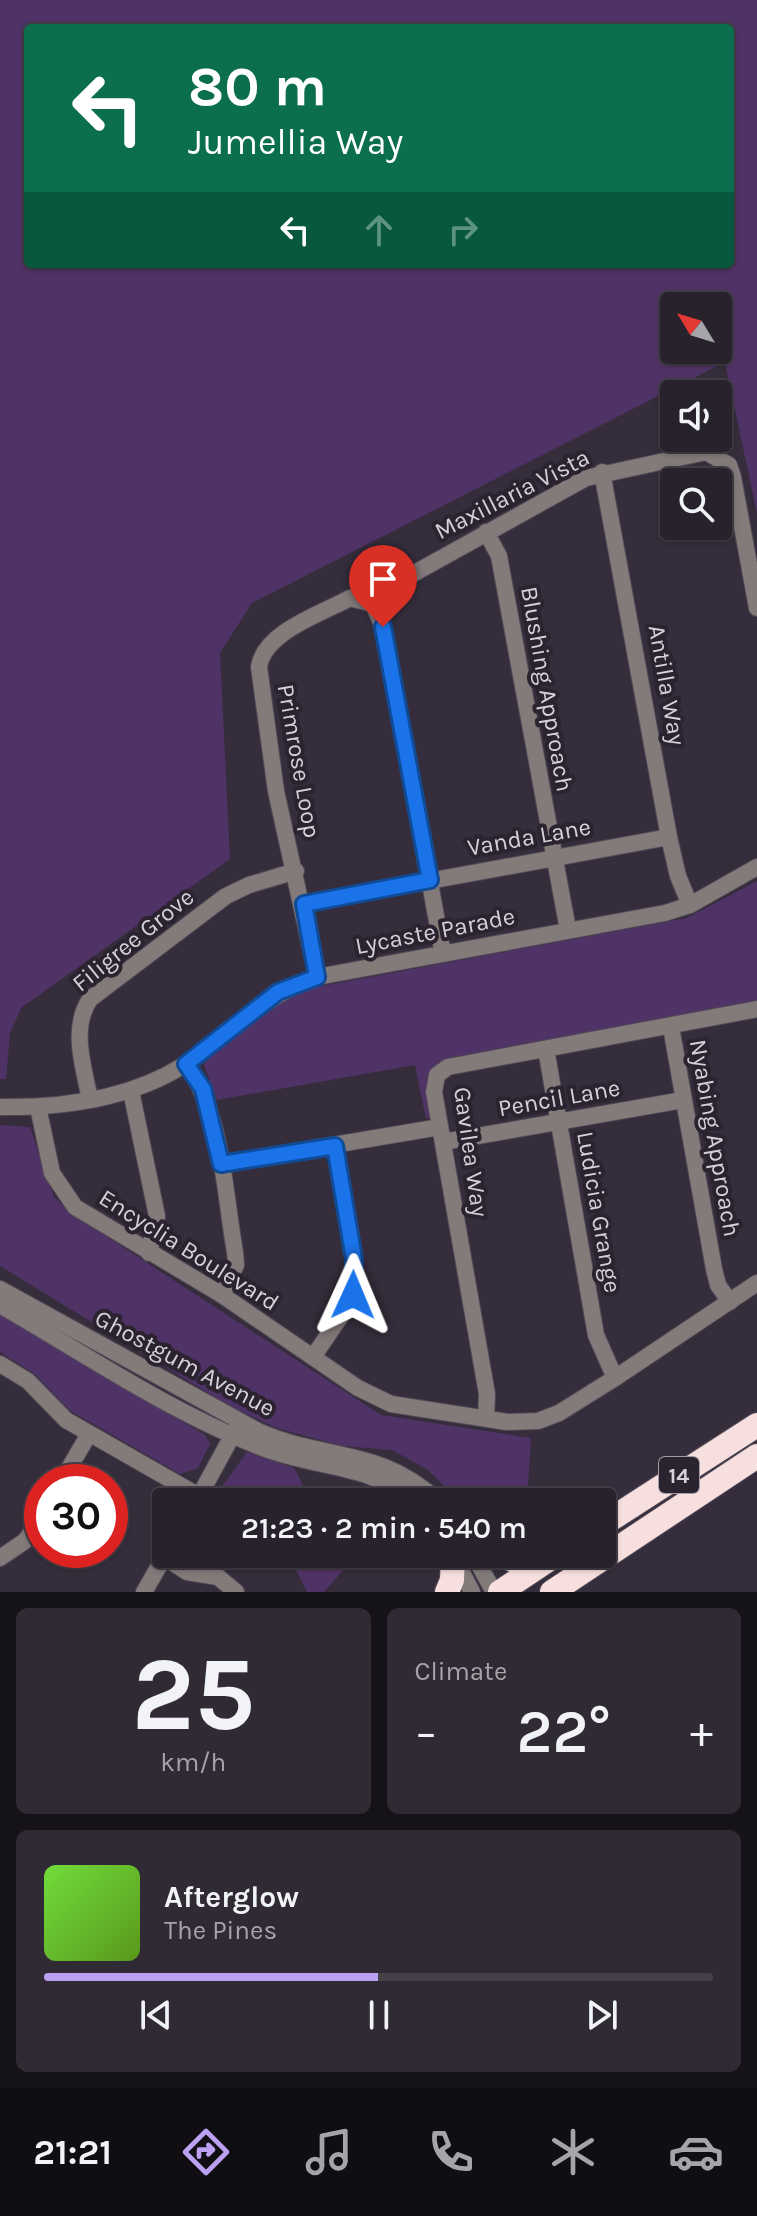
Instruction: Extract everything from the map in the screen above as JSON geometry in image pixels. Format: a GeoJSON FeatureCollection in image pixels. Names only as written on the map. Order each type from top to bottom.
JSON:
{"type":"FeatureCollection","features":[{"type":"Feature","properties":{"kind":"highway","name":"14"},"geometry":{"type":"LineString","coordinates":[[616,1516],[757,1425]]}},
{"type":"Feature","properties":{"kind":"highway","name":"14"},"geometry":{"type":"LineString","coordinates":[[552,1592],[757,1456]]}},
{"type":"Feature","properties":{"kind":"highway"},"geometry":{"type":"LineString","coordinates":[[447,1592],[452,1568]]}},
{"type":"Feature","properties":{"kind":"highway"},"geometry":{"type":"LineString","coordinates":[[500,1592],[535,1568]]}},
{"type":"Feature","properties":{"kind":"street","name":"Maxillaria Vista"},"geometry":{"type":"LineString","coordinates":[[373,604],[393,585],[570,485],[602,472],[706,452],[720,457],[729,465],[733,477],[757,608]]}},
{"type":"Feature","properties":{"kind":"street","name":"Antilla Way"},"geometry":{"type":"LineString","coordinates":[[602,472],[669,837],[678,876],[690,905]]}},
{"type":"Feature","properties":{"kind":"street","name":"Blushing Approach"},"geometry":{"type":"LineString","coordinates":[[486,532],[499,556],[568,930]]}},
{"type":"Feature","properties":{"kind":"street","name":"Primrose Loop"},"geometry":{"type":"LineString","coordinates":[[317,977],[264,724],[261,654],[272,642],[350,598],[373,604]]}},
{"type":"Feature","properties":{"kind":"street"},"geometry":{"type":"LineString","coordinates":[[373,604],[383,627],[443,954]]}},
{"type":"Feature","properties":{"kind":"street","name":"Vanda Lane"},"geometry":{"type":"LineString","coordinates":[[304,904],[669,837]]}},
{"type":"Feature","properties":{"kind":"street","name":"Lycaste Parade"},"geometry":{"type":"LineString","coordinates":[[0,1107],[38,1107],[131,1091],[186,1064],[278,992],[317,977],[690,905],[757,867]]}},
{"type":"Feature","properties":{"kind":"street","name":"Filigree Grove"},"geometry":{"type":"LineString","coordinates":[[90,1100],[78,1028],[81,1012],[90,999],[226,896],[249,885],[296,871]]}},
{"type":"Feature","properties":{"kind":"street","name":"Gavilea Way"},"geometry":{"type":"LineString","coordinates":[[486,1418],[487,1394],[434,1092],[437,1075],[448,1067],[757,1009]]}},
{"type":"Feature","properties":{"kind":"street","name":"Nyabing Approach"},"geometry":{"type":"LineString","coordinates":[[671,1027],[714,1269],[718,1285],[730,1302]]}},
{"type":"Feature","properties":{"kind":"street","name":"Ludicia Grange"},"geometry":{"type":"LineString","coordinates":[[546,1049],[596,1335],[615,1378]]}},
{"type":"Feature","properties":{"kind":"street"},"geometry":{"type":"LineString","coordinates":[[186,1064],[203,1089],[221,1164],[236,1265],[222,1295]]}},
{"type":"Feature","properties":{"kind":"street"},"geometry":{"type":"LineString","coordinates":[[131,1091],[157,1216],[149,1253]]}},
{"type":"Feature","properties":{"kind":"street","name":"Pencil Lane"},"geometry":{"type":"LineString","coordinates":[[221,1164],[335,1146],[560,1122],[683,1100]]}},
{"type":"Feature","properties":{"kind":"street","name":"Encyclia Boulevard"},"geometry":{"type":"LineString","coordinates":[[38,1107],[48,1163],[58,1186],[75,1207],[222,1295],[375,1398],[391,1404],[507,1422],[538,1421],[559,1413],[615,1378],[757,1283]]}},
{"type":"Feature","properties":{"kind":"street"},"geometry":{"type":"LineString","coordinates":[[313,1357],[347,1307],[356,1278],[335,1146]]}},
{"type":"Feature","properties":{"kind":"street","name":"Ghostgum Avenue"},"geometry":{"type":"LineString","coordinates":[[0,1289],[236,1428],[265,1449],[374,1475],[395,1488]]}},
{"type":"Feature","properties":{"kind":"street","name":"Ghostgum Avenue"},"geometry":{"type":"LineString","coordinates":[[0,1305],[209,1425],[236,1428],[384,1464],[410,1477],[423,1488]]}},
{"type":"Feature","properties":{"kind":"street"},"geometry":{"type":"LineString","coordinates":[[0,1364],[28,1381],[66,1420],[179,1488]]}},
{"type":"Feature","properties":{"kind":"street"},"geometry":{"type":"LineString","coordinates":[[203,1488],[236,1428]]}},
{"type":"Feature","properties":{"kind":"street"},"geometry":{"type":"LineString","coordinates":[[72,1464],[89,1434]]}},
{"type":"Feature","properties":{"kind":"street"},"geometry":{"type":"LineString","coordinates":[[0,1558],[24,1542]]}},
{"type":"Feature","properties":{"kind":"street"},"geometry":{"type":"LineString","coordinates":[[144,1592],[158,1568]]}},
{"type":"Feature","properties":{"kind":"street"},"geometry":{"type":"LineString","coordinates":[[182,1568],[187,1572],[218,1577],[236,1592]]}},
{"type":"Feature","properties":{"kind":"street"},"geometry":{"type":"LineString","coordinates":[[460,1568],[472,1592]]}},
{"type":"Feature","properties":{"kind":"street"},"geometry":{"type":"LineString","coordinates":[[481,1568],[494,1592]]}},
{"type":"Feature","properties":{"kind":"shaded area"},"geometry":{"type":"Polygon","coordinates":[[[0,0],[757,0],[757,514],[732,395],[732,380],[729,380],[725,364],[732,364],[732,292],[660,292],[660,364],[721,364],[690,380],[660,380],[660,395],[252,603],[220,653],[230,859],[21,1008],[10,1033],[6,1079],[0,1079],[0,0]]]}},
{"type":"Feature","properties":{"kind":"shaded area"},"geometry":{"type":"Polygon","coordinates":[[[757,881],[757,1002],[442,1062],[433,1117],[426,1119],[415,1065],[217,1100],[204,1065],[206,1055],[295,991],[687,918],[757,881]]]}},
{"type":"Feature","properties":{"kind":"shaded area"},"geometry":{"type":"Polygon","coordinates":[[[0,1125],[30,1127],[54,1197],[75,1216],[381,1415],[531,1438],[528,1485],[527,1488],[446,1488],[428,1470],[392,1450],[342,1446],[277,1428],[231,1407],[0,1266],[0,1125]]]}},
{"type":"Feature","properties":{"kind":"shaded area"},"geometry":{"type":"Polygon","coordinates":[[[0,1313],[205,1435],[210,1444],[198,1468],[180,1474],[69,1410],[35,1374],[0,1352],[0,1313]]]}},
{"type":"Feature","properties":{"kind":"shaded area"},"geometry":{"type":"Polygon","coordinates":[[[247,1452],[294,1468],[305,1488],[221,1488],[247,1452]]]}},
{"type":"Feature","properties":{"kind":"shaded area"},"geometry":{"type":"Polygon","coordinates":[[[295,1568],[345,1568],[324,1592],[307,1592],[295,1568]]]}},
{"type":"Feature","properties":{"kind":"route"},"geometry":{"type":"LineString","coordinates":[[353,1295],[356,1278],[354,1259],[335,1146],[221,1164],[203,1089],[186,1064],[278,992],[317,977],[304,904],[430,880],[383,627]]}}]}
